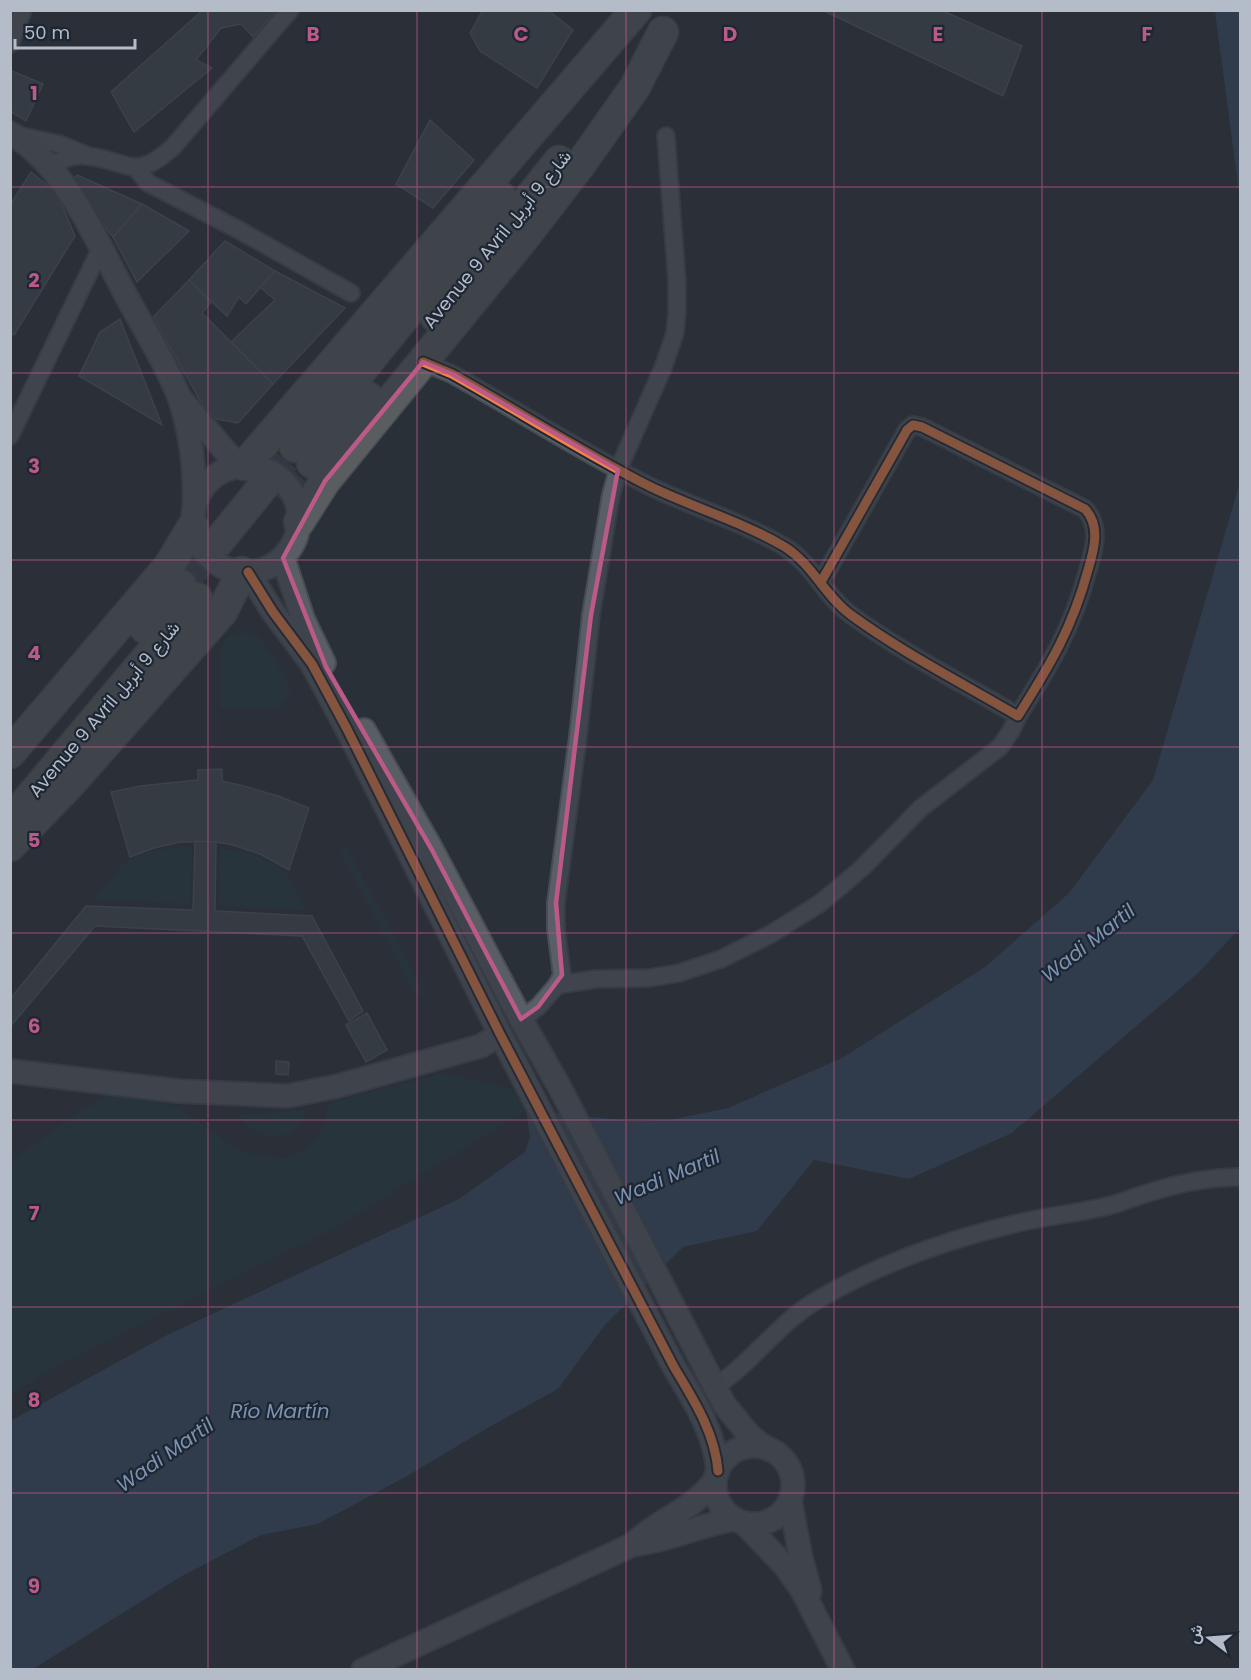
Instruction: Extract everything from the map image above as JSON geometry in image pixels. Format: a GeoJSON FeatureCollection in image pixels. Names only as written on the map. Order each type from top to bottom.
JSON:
{"type":"FeatureCollection","features":[{"type":"Feature","properties":{"kind":"highway"},"geometry":{"type":"LineString","coordinates":[[10,846],[70,784],[222,612],[257,478],[636,10]]}},
{"type":"Feature","properties":{"kind":"highway","name":"Avenue 9 Avril شارع 9 أبريل"},"geometry":{"type":"LineString","coordinates":[[641,10],[618,50],[588,90],[368,363],[303,455],[416,340],[670,21]]}},
{"type":"Feature","properties":{"kind":"highway"},"geometry":{"type":"LineString","coordinates":[[299,522],[326,481],[523,239],[580,165],[635,87],[670,21]]}},
{"type":"Feature","properties":{"kind":"highway"},"geometry":{"type":"LineString","coordinates":[[10,753],[170,566],[193,518]]}},
{"type":"Feature","properties":{"kind":"highway","name":"Avenue 9 Avril شارع 9 أبريل"},"geometry":{"type":"LineString","coordinates":[[10,790],[189,592],[10,821]]}},
{"type":"Feature","properties":{"kind":"street"},"geometry":{"type":"LineString","coordinates":[[11,41],[23,10]]}},
{"type":"Feature","properties":{"kind":"street"},"geometry":{"type":"LineString","coordinates":[[12,134],[59,144],[87,156],[136,168],[147,166],[158,161],[173,147],[290,10]]}},
{"type":"Feature","properties":{"kind":"street"},"geometry":{"type":"LineString","coordinates":[[12,134],[50,165],[69,192],[179,397],[191,455],[195,490],[193,518],[196,538],[208,556],[225,568],[235,560]]}},
{"type":"Feature","properties":{"kind":"street"},"geometry":{"type":"LineString","coordinates":[[521,1019],[538,1007],[557,985],[562,975],[556,929],[557,897],[591,615],[611,495],[618,470],[663,368],[675,333],[677,282],[666,136]]}},
{"type":"Feature","properties":{"kind":"street"},"geometry":{"type":"LineString","coordinates":[[50,165],[67,158],[87,156]]}},
{"type":"Feature","properties":{"kind":"street"},"geometry":{"type":"LineString","coordinates":[[136,168],[148,183],[239,230],[351,293]]}},
{"type":"Feature","properties":{"kind":"street"},"geometry":{"type":"LineString","coordinates":[[10,436],[101,248]]}},
{"type":"Feature","properties":{"kind":"street"},"geometry":{"type":"LineString","coordinates":[[423,362],[452,374],[618,470],[680,501],[744,526],[784,547],[798,556],[836,602],[852,615],[919,659],[1018,716]]}},
{"type":"Feature","properties":{"kind":"street"},"geometry":{"type":"LineString","coordinates":[[179,397],[257,478]]}},
{"type":"Feature","properties":{"kind":"street"},"geometry":{"type":"LineString","coordinates":[[557,985],[597,979],[649,978],[679,973],[721,958],[771,934],[803,914],[862,868],[921,808],[1000,747],[1011,731],[1018,716],[1053,662],[1080,602],[1093,554],[1095,536],[1093,521],[1084,509],[922,427],[913,425],[907,430],[821,582]]}},
{"type":"Feature","properties":{"kind":"street"},"geometry":{"type":"LineString","coordinates":[[193,518],[208,482],[222,471],[257,478],[269,471],[287,484],[297,503],[299,522],[297,536],[291,548],[283,558],[260,571],[235,560]]}},
{"type":"Feature","properties":{"kind":"street"},"geometry":{"type":"LineString","coordinates":[[283,558],[303,619],[326,667],[432,850],[560,1088],[697,1355],[735,1421],[764,1447],[780,1456],[786,1463],[793,1481],[790,1500],[786,1508],[771,1520],[753,1524],[739,1521],[698,1527],[654,1542],[632,1545]]}},
{"type":"Feature","properties":{"kind":"street"},"geometry":{"type":"LineString","coordinates":[[235,560],[312,664],[500,1034],[709,1432],[717,1457],[715,1489],[721,1507],[739,1521],[785,1566],[817,1616],[843,1670]]}},
{"type":"Feature","properties":{"kind":"street"},"geometry":{"type":"LineString","coordinates":[[10,1071],[178,1091],[287,1096],[338,1086],[482,1046],[500,1034]]}},
{"type":"Feature","properties":{"kind":"street"},"geometry":{"type":"LineString","coordinates":[[715,1387],[735,1373],[783,1326],[816,1300],[890,1264],[950,1242],[1015,1224],[1113,1204],[1189,1182],[1240,1177]]}},
{"type":"Feature","properties":{"kind":"street"},"geometry":{"type":"LineString","coordinates":[[363,1670],[632,1545],[659,1523],[700,1499],[722,1462],[736,1450],[755,1446],[764,1447]]}},
{"type":"Feature","properties":{"kind":"street"},"geometry":{"type":"LineString","coordinates":[[790,1500],[801,1558],[817,1616]]}},
{"type":"Feature","properties":{"kind":"highlighted area"},"geometry":{"type":"Polygon","coordinates":[[[423,362],[452,374],[618,470],[591,615],[556,903],[562,975],[538,1007],[521,1019],[432,850],[326,667],[283,558],[325,481],[423,362]]]}},
{"type":"Feature","properties":{"kind":"green space"},"geometry":{"type":"Polygon","coordinates":[[[239,633],[256,635],[262,640],[292,689],[277,708],[220,708],[220,650],[227,638],[239,633]]]}},
{"type":"Feature","properties":{"kind":"green space"},"geometry":{"type":"Polygon","coordinates":[[[192,847],[190,904],[96,899],[126,861],[152,851],[192,847]]]}},
{"type":"Feature","properties":{"kind":"green space"},"geometry":{"type":"Polygon","coordinates":[[[347,847],[423,992],[416,996],[340,851],[347,847]]]}},
{"type":"Feature","properties":{"kind":"green space"},"geometry":{"type":"Polygon","coordinates":[[[220,848],[260,857],[286,872],[306,910],[219,905],[220,848]]]}},
{"type":"Feature","properties":{"kind":"green space"},"geometry":{"type":"Polygon","coordinates":[[[445,1073],[510,1089],[526,1110],[331,1230],[54,1367],[11,1394],[11,1161],[78,1113],[109,1095],[168,1104],[185,1112],[222,1139],[248,1153],[280,1158],[294,1155],[306,1148],[316,1137],[330,1103],[445,1073]]]}},
{"type":"Feature","properties":{"kind":"green space"},"geometry":{"type":"Polygon","coordinates":[[[304,1110],[299,1125],[291,1132],[276,1136],[253,1130],[241,1119],[241,1115],[304,1110]]]}},
{"type":"Feature","properties":{"kind":"water"},"geometry":{"type":"Polygon","coordinates":[[[1215,11],[1240,11],[1240,200],[1215,11]]]}},
{"type":"Feature","properties":{"kind":"water","name":"Río Martín"},"geometry":{"type":"Polygon","coordinates":[[[1240,482],[1240,928],[1197,974],[1012,1133],[909,1179],[814,1160],[757,1231],[683,1247],[604,1326],[558,1389],[318,1524],[261,1535],[182,1576],[33,1669],[11,1669],[10,1421],[167,1335],[459,1199],[525,1152],[530,1137],[526,1110],[630,1121],[669,1120],[728,1108],[842,1058],[985,967],[1069,893],[1153,780],[1240,482]]]}},
{"type":"Feature","properties":{"kind":"building"},"geometry":{"type":"Polygon","coordinates":[[[203,10],[277,10],[253,37],[241,24],[221,28],[196,60],[212,68],[134,132],[111,92],[203,10]]]}},
{"type":"Feature","properties":{"kind":"building"},"geometry":{"type":"Polygon","coordinates":[[[483,10],[548,10],[573,30],[537,88],[480,51],[470,33],[483,10]]]}},
{"type":"Feature","properties":{"kind":"building"},"geometry":{"type":"Polygon","coordinates":[[[822,10],[941,10],[1022,46],[1003,96],[822,10]]]}},
{"type":"Feature","properties":{"kind":"building"},"geometry":{"type":"Polygon","coordinates":[[[12,71],[43,84],[26,121],[10,111],[12,71]]]}},
{"type":"Feature","properties":{"kind":"building"},"geometry":{"type":"Polygon","coordinates":[[[430,120],[474,160],[433,208],[396,184],[430,120]]]}},
{"type":"Feature","properties":{"kind":"building"},"geometry":{"type":"Polygon","coordinates":[[[31,172],[57,193],[75,236],[14,335],[10,333],[10,205],[31,172]]]}},
{"type":"Feature","properties":{"kind":"building"},"geometry":{"type":"Polygon","coordinates":[[[77,175],[142,204],[113,237],[70,182],[77,175]]]}},
{"type":"Feature","properties":{"kind":"building"},"geometry":{"type":"Polygon","coordinates":[[[142,204],[189,231],[137,282],[113,237],[142,204]]]}},
{"type":"Feature","properties":{"kind":"building"},"geometry":{"type":"Polygon","coordinates":[[[225,241],[275,271],[246,304],[239,297],[227,316],[189,280],[225,241]]]}},
{"type":"Feature","properties":{"kind":"building"},"geometry":{"type":"Polygon","coordinates":[[[275,271],[345,308],[273,384],[231,342],[275,300],[260,287],[275,271]]]}},
{"type":"Feature","properties":{"kind":"building"},"geometry":{"type":"Polygon","coordinates":[[[189,280],[211,302],[202,313],[273,384],[238,423],[210,418],[153,317],[189,280]]]}},
{"type":"Feature","properties":{"kind":"building"},"geometry":{"type":"Polygon","coordinates":[[[120,319],[162,425],[79,376],[100,332],[120,319]]]}},
{"type":"Feature","properties":{"kind":"building"},"geometry":{"type":"Polygon","coordinates":[[[222,769],[222,781],[278,796],[309,808],[289,870],[260,854],[216,842],[180,842],[130,857],[111,792],[140,786],[198,780],[198,770],[222,769]]]}},
{"type":"Feature","properties":{"kind":"building"},"geometry":{"type":"Polygon","coordinates":[[[195,841],[216,842],[215,911],[312,916],[363,1011],[349,1021],[302,936],[95,926],[10,1027],[10,999],[86,906],[193,910],[195,841]]]}},
{"type":"Feature","properties":{"kind":"building"},"geometry":{"type":"Polygon","coordinates":[[[367,1013],[387,1050],[366,1062],[346,1025],[367,1013]]]}},
{"type":"Feature","properties":{"kind":"building"},"geometry":{"type":"Polygon","coordinates":[[[276,1061],[289,1062],[288,1075],[276,1074],[276,1061]]]}},
{"type":"Feature","properties":{"kind":"tunnel"},"geometry":{"type":"LineString","coordinates":[[266,483],[295,447]]}},
{"type":"Feature","properties":{"kind":"tunnel"},"geometry":{"type":"LineString","coordinates":[[280,499],[312,463]]}},
{"type":"Feature","properties":{"kind":"tunnel"},"geometry":{"type":"LineString","coordinates":[[181,585],[218,542]]}},
{"type":"Feature","properties":{"kind":"cycle path"},"geometry":{"type":"LineString","coordinates":[[423,362],[452,374],[649,486],[752,530],[785,547],[795,554],[851,615],[912,655],[1018,716],[1050,663],[1075,611],[1092,554],[1095,530],[1085,509],[922,427],[913,425],[907,430],[821,582]]}},
{"type":"Feature","properties":{"kind":"cycle path"},"geometry":{"type":"LineString","coordinates":[[248,572],[273,612],[312,664],[347,729],[500,1034],[674,1367],[702,1416],[713,1443],[718,1471]]}},
{"type":"Feature","properties":{"kind":"water label","name":"Wadi Martil"},"geometry":{"type":"Point","coordinates":[1088,943]}},
{"type":"Feature","properties":{"kind":"water label","name":"Wadi Martil"},"geometry":{"type":"Point","coordinates":[667,1177]}},
{"type":"Feature","properties":{"kind":"water label","name":"Wadi Martil"},"geometry":{"type":"Point","coordinates":[165,1455]}}]}
